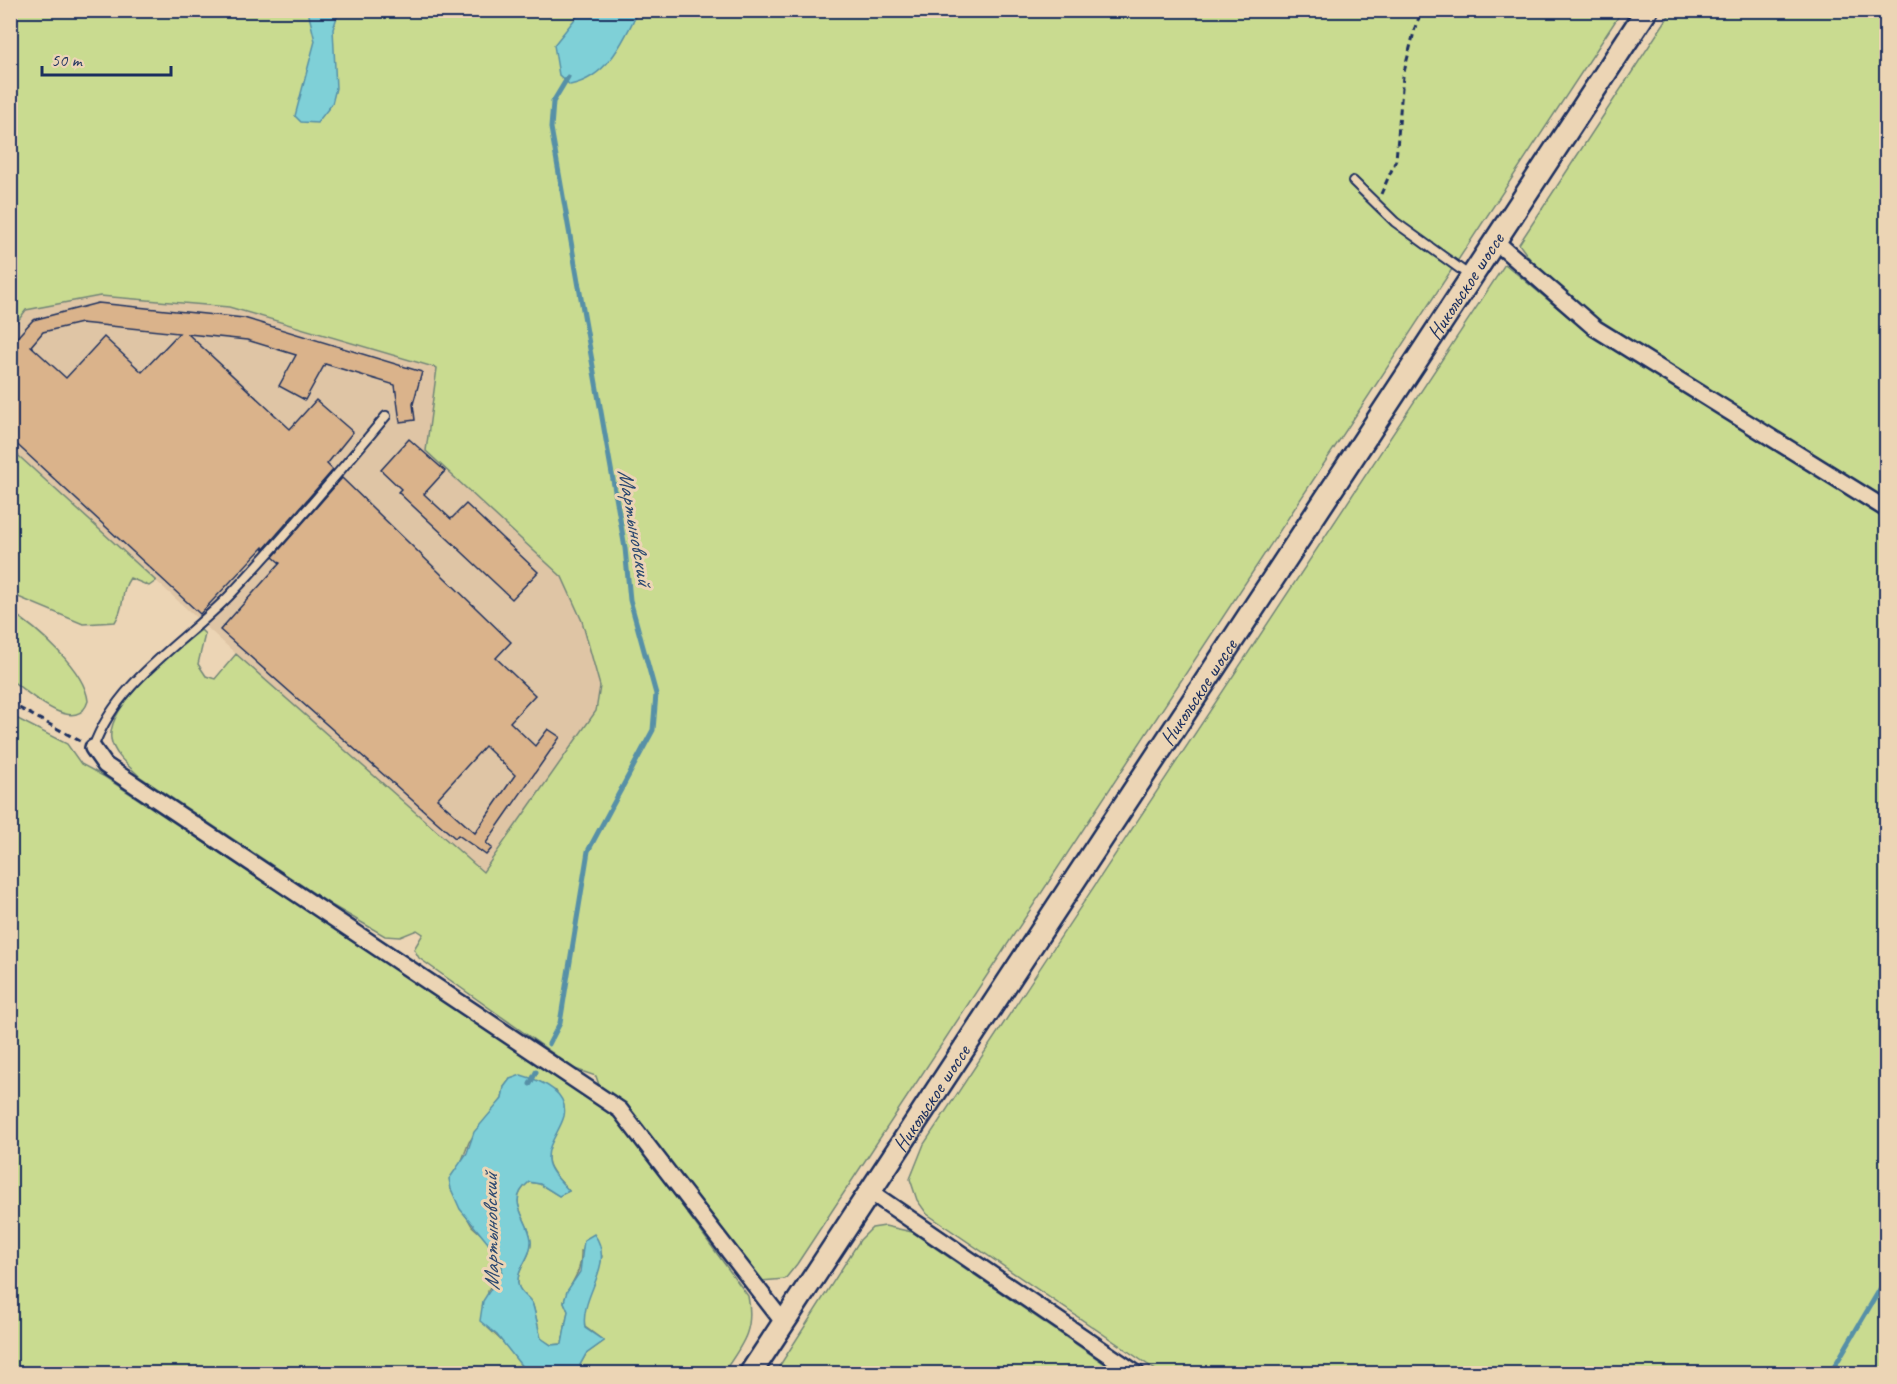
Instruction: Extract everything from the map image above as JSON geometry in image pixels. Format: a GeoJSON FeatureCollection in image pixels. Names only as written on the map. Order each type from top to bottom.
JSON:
{"type":"FeatureCollection","features":[{"type":"Feature","properties":{"kind":"main road","name":"Никольское шоссе"},"geometry":{"type":"LineString","coordinates":[[750,1374],[1647,10]]}},
{"type":"Feature","properties":{"kind":"street"},"geometry":{"type":"LineString","coordinates":[[1495,241],[1595,328],[1887,509]]}},
{"type":"Feature","properties":{"kind":"street"},"geometry":{"type":"LineString","coordinates":[[93,748],[105,765],[620,1110],[784,1323]]}},
{"type":"Feature","properties":{"kind":"street"},"geometry":{"type":"LineString","coordinates":[[869,1191],[1137,1374]]}},
{"type":"Feature","properties":{"kind":"lane"},"geometry":{"type":"LineString","coordinates":[[1353,181],[1395,222],[1471,277]]}},
{"type":"Feature","properties":{"kind":"lane"},"geometry":{"type":"LineString","coordinates":[[93,748],[100,729],[135,680],[227,597],[306,511],[386,416]]}},
{"type":"Feature","properties":{"kind":"path"},"geometry":{"type":"LineString","coordinates":[[1377,204],[1396,160],[1403,76],[1416,24],[1423,10]]}},
{"type":"Feature","properties":{"kind":"path"},"geometry":{"type":"LineString","coordinates":[[10,703],[93,748]]}},
{"type":"Feature","properties":{"kind":"shaded area"},"geometry":{"type":"Polygon","coordinates":[[[100,296],[229,307],[437,368],[426,451],[562,577],[582,621],[600,686],[596,711],[483,872],[236,654],[11,448],[10,330],[26,310],[100,296]]]}},
{"type":"Feature","properties":{"kind":"green space"},"geometry":{"type":"Polygon","coordinates":[[[10,11],[1622,11],[797,1264],[785,1279],[761,1281],[642,1124],[599,1085],[596,1076],[575,1069],[419,958],[414,949],[423,934],[417,930],[400,937],[385,936],[333,906],[139,776],[115,750],[111,739],[112,725],[120,710],[145,679],[201,630],[205,634],[198,664],[206,676],[215,679],[236,654],[483,872],[596,711],[600,686],[582,621],[562,577],[426,451],[437,368],[229,307],[100,296],[26,310],[11,330],[10,11]]]}},
{"type":"Feature","properties":{"kind":"green space"},"geometry":{"type":"Polygon","coordinates":[[[1672,11],[1886,11],[1886,503],[1601,323],[1535,266],[1519,244],[1672,11]]]}},
{"type":"Feature","properties":{"kind":"green space"},"geometry":{"type":"Polygon","coordinates":[[[1505,264],[1590,335],[1886,519],[1886,1373],[1160,1373],[927,1214],[917,1200],[910,1179],[924,1144],[1505,264]]]}},
{"type":"Feature","properties":{"kind":"green space"},"geometry":{"type":"Polygon","coordinates":[[[10,448],[156,581],[149,586],[130,578],[115,622],[83,624],[11,594],[10,448]]]}},
{"type":"Feature","properties":{"kind":"green space"},"geometry":{"type":"Polygon","coordinates":[[[11,612],[46,639],[69,663],[85,689],[88,701],[82,711],[74,715],[51,708],[11,680],[11,612]]]}},
{"type":"Feature","properties":{"kind":"green space"},"geometry":{"type":"Polygon","coordinates":[[[10,715],[67,744],[81,764],[105,777],[567,1082],[620,1121],[748,1296],[750,1319],[748,1328],[741,1346],[723,1373],[586,1373],[580,1365],[586,1354],[604,1341],[585,1327],[584,1318],[587,1300],[602,1256],[581,1251],[578,1272],[564,1302],[568,1311],[562,1344],[551,1345],[541,1339],[532,1303],[520,1290],[518,1284],[519,1273],[531,1247],[531,1241],[518,1204],[518,1197],[529,1182],[540,1184],[559,1196],[569,1191],[552,1171],[548,1154],[560,1122],[561,1103],[556,1091],[510,1079],[504,1087],[502,1099],[469,1142],[451,1189],[472,1226],[491,1243],[502,1260],[502,1271],[488,1290],[488,1328],[504,1343],[527,1373],[11,1373],[10,715]]]}},
{"type":"Feature","properties":{"kind":"green space"},"geometry":{"type":"Polygon","coordinates":[[[885,1226],[912,1232],[1118,1373],[775,1373],[860,1240],[872,1228],[885,1226]]]}},
{"type":"Feature","properties":{"kind":"water"},"geometry":{"type":"Polygon","coordinates":[[[582,10],[638,11],[620,46],[604,67],[583,81],[570,85],[559,75],[554,45],[582,10]]]}},
{"type":"Feature","properties":{"kind":"water"},"geometry":{"type":"Polygon","coordinates":[[[308,11],[339,11],[333,29],[336,88],[332,104],[317,123],[301,122],[295,116],[315,41],[308,11]]]}},
{"type":"Feature","properties":{"kind":"water"},"geometry":{"type":"Polygon","coordinates":[[[521,1075],[551,1088],[562,1100],[564,1116],[550,1148],[548,1160],[553,1173],[569,1191],[559,1196],[540,1184],[529,1182],[518,1196],[531,1246],[519,1273],[518,1284],[520,1290],[532,1303],[541,1338],[551,1345],[562,1344],[568,1311],[564,1302],[567,1291],[580,1272],[584,1240],[594,1234],[600,1246],[600,1269],[587,1304],[585,1328],[604,1341],[586,1354],[580,1365],[586,1373],[527,1373],[497,1335],[480,1321],[483,1301],[502,1271],[502,1260],[460,1209],[451,1189],[449,1179],[467,1153],[474,1132],[502,1099],[504,1087],[510,1079],[521,1075]]]}},
{"type":"Feature","properties":{"kind":"building"},"geometry":{"type":"Polygon","coordinates":[[[98,303],[244,318],[422,372],[413,404],[415,420],[400,422],[395,385],[325,364],[305,400],[279,386],[296,355],[247,340],[188,334],[290,429],[316,400],[353,432],[327,464],[333,470],[264,549],[263,547],[200,614],[10,438],[10,345],[33,320],[98,303]],[[81,323],[43,332],[31,346],[66,378],[104,337],[142,372],[179,333],[81,323]]]}},
{"type":"Feature","properties":{"kind":"building"},"geometry":{"type":"Polygon","coordinates":[[[409,439],[445,471],[424,494],[451,519],[466,504],[538,572],[512,599],[398,492],[401,489],[381,470],[409,439]]]}},
{"type":"Feature","properties":{"kind":"building"},"geometry":{"type":"Polygon","coordinates":[[[342,478],[511,642],[496,658],[535,695],[510,722],[535,746],[548,729],[560,737],[486,843],[492,848],[486,855],[458,835],[455,838],[220,630],[280,563],[273,557],[342,478]],[[485,746],[437,799],[475,833],[515,775],[485,746]]]}},
{"type":"Feature","properties":{"kind":"waterway","name":"Мартыновский"},"geometry":{"type":"LineString","coordinates":[[549,1044],[560,1023],[588,851],[653,730],[656,694],[630,600],[625,548],[551,128],[553,102],[568,77]]}},
{"type":"Feature","properties":{"kind":"waterway","name":"Мартыновский"},"geometry":{"type":"LineString","coordinates":[[530,1084],[536,1072]]}},
{"type":"Feature","properties":{"kind":"waterway"},"geometry":{"type":"LineString","coordinates":[[1830,1374],[1886,1279]]}}]}
